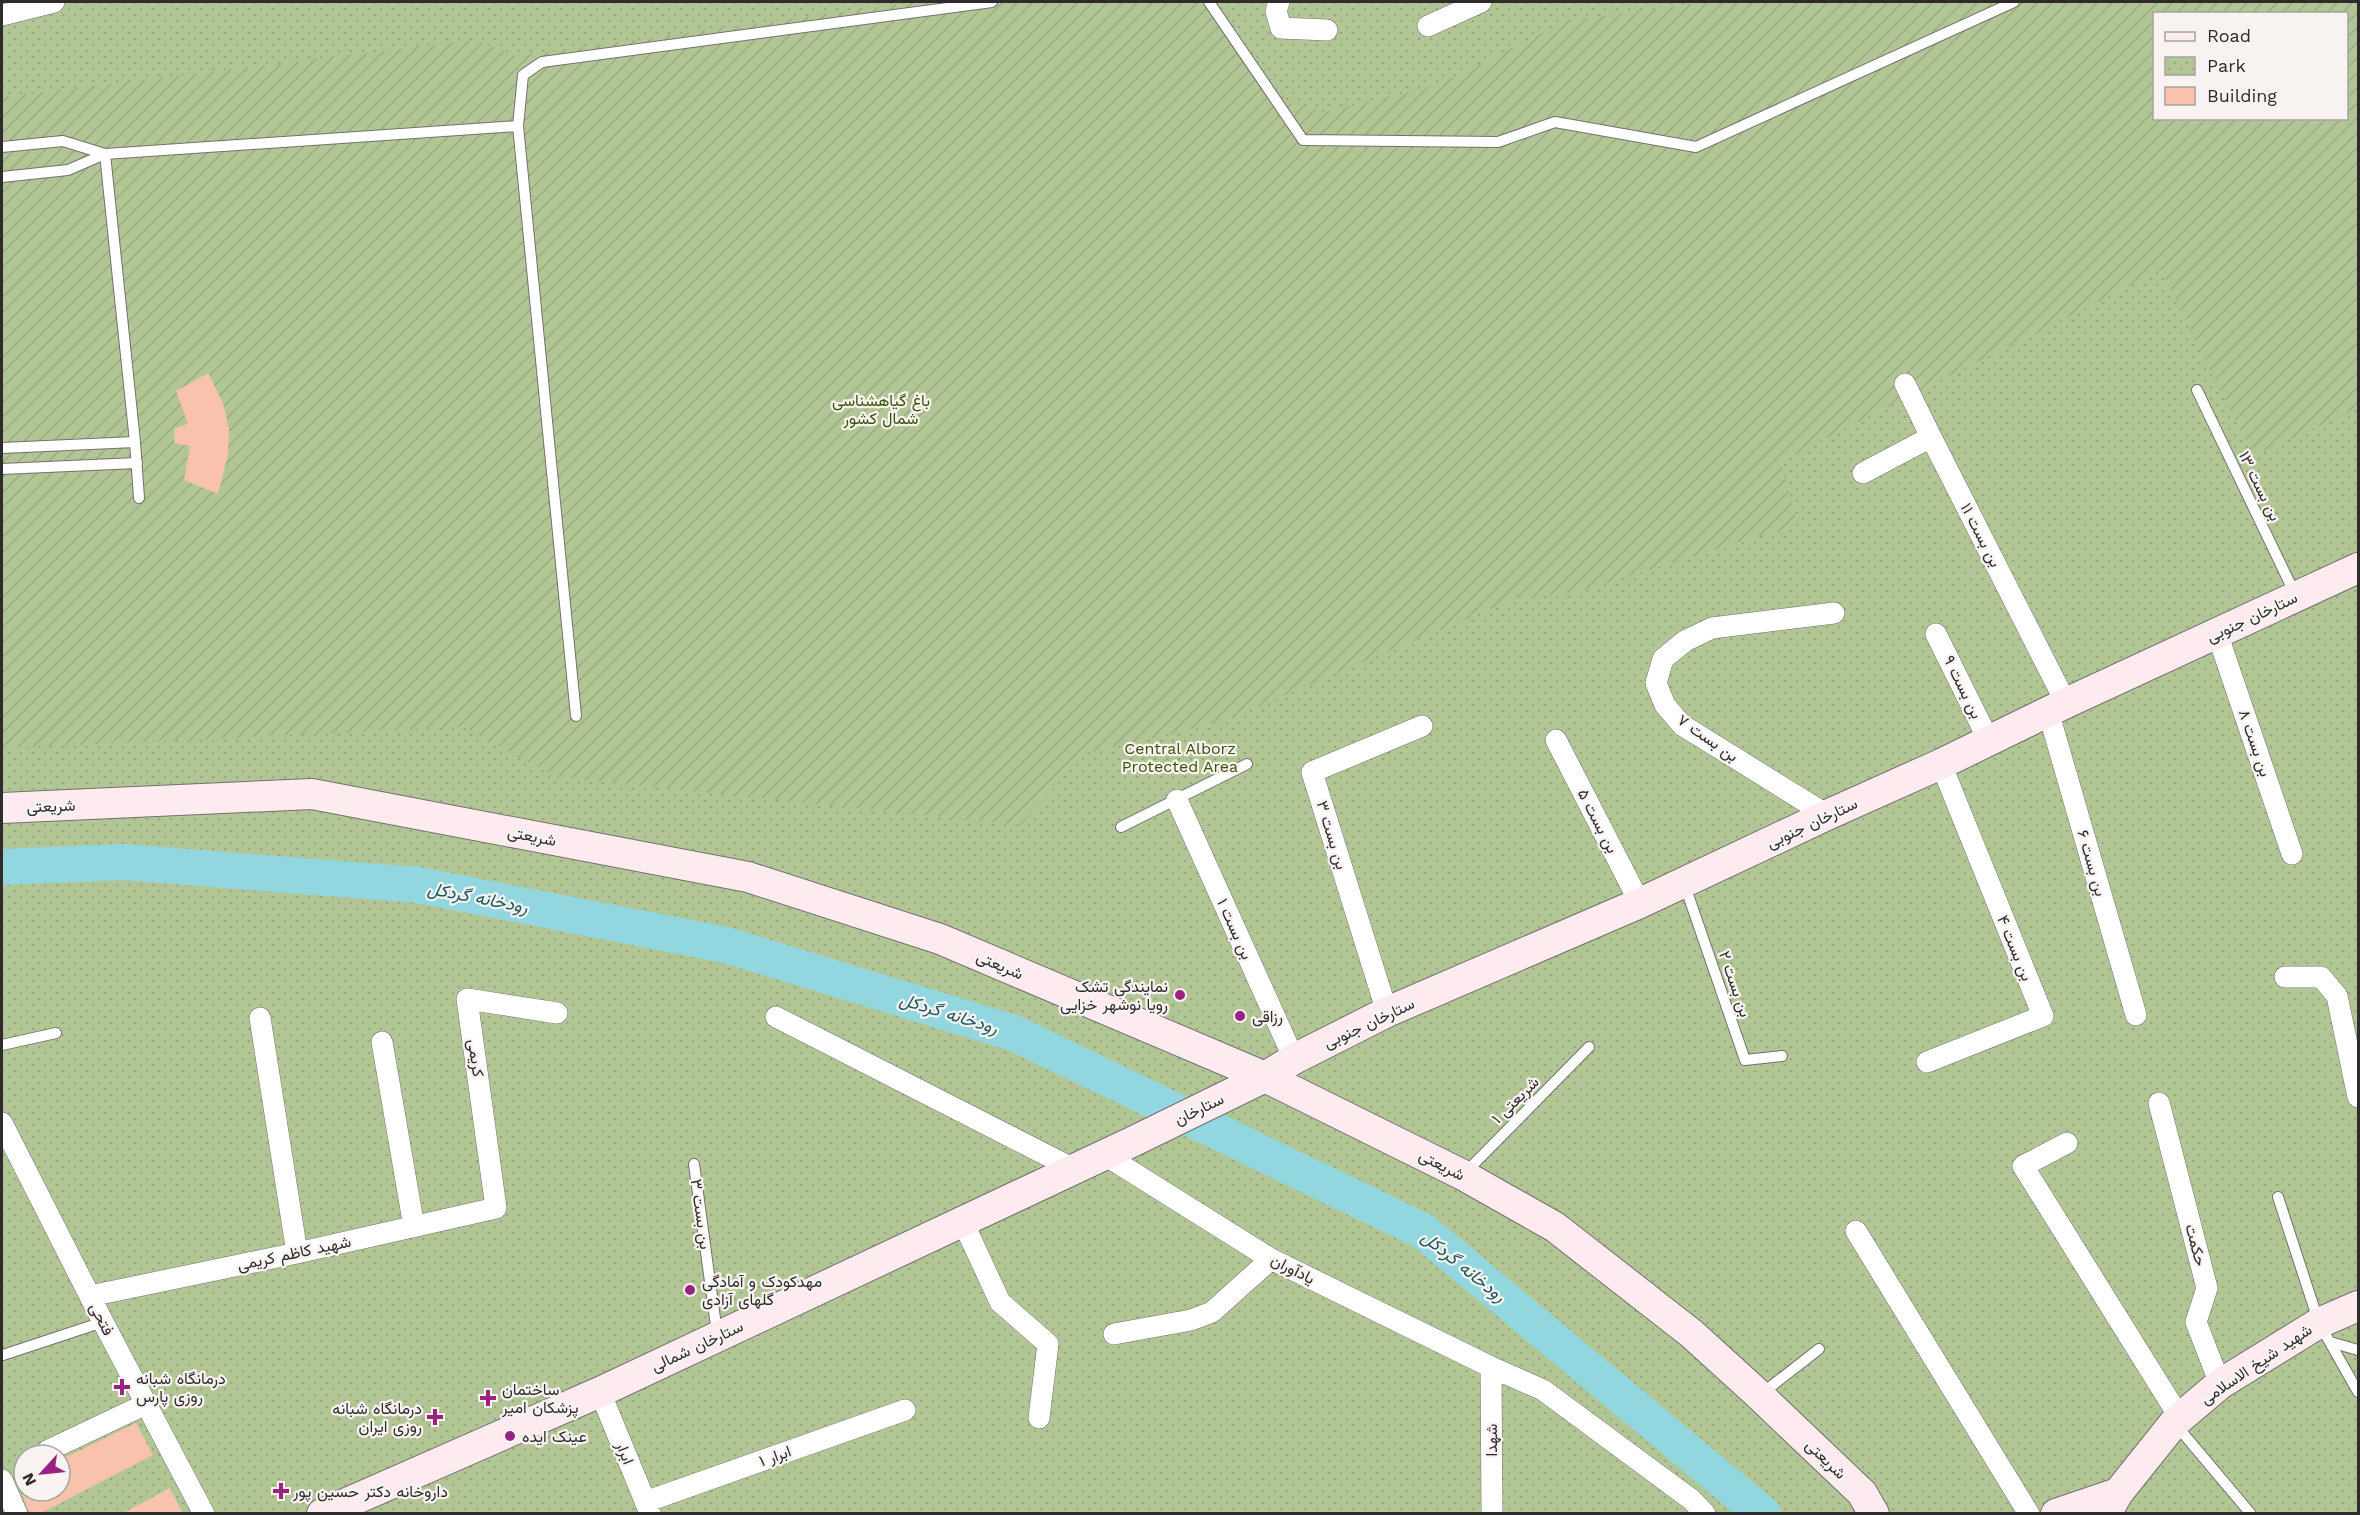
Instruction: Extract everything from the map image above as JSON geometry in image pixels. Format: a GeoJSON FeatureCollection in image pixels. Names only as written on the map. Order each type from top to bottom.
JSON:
{"type":"FeatureCollection","features":[{"type":"Feature","properties":{"kind":"street"},"geometry":{"type":"LineString","coordinates":[[2,15],[54,2]]}},
{"type":"Feature","properties":{"kind":"street"},"geometry":{"type":"LineString","coordinates":[[1279,2],[1276,10],[1281,28],[1327,30]]}},
{"type":"Feature","properties":{"kind":"street"},"geometry":{"type":"LineString","coordinates":[[1428,26],[1481,2]]}},
{"type":"Feature","properties":{"kind":"street","name":"بن بست ۱۱"},"geometry":{"type":"LineString","coordinates":[[1905,384],[2057,707]]}},
{"type":"Feature","properties":{"kind":"street"},"geometry":{"type":"LineString","coordinates":[[1863,473],[1931,437]]}},
{"type":"Feature","properties":{"kind":"street","name":"ستارخان جنوبی"},"geometry":{"type":"LineString","coordinates":[[1265,1077],[1294,1059],[1387,1012],[1684,883],[2358,568]]}},
{"type":"Feature","properties":{"kind":"street","name":"بن بست ۷"},"geometry":{"type":"LineString","coordinates":[[1827,815],[1682,724],[1665,705],[1656,683],[1663,659],[1685,642],[1712,628],[1834,612]]}},
{"type":"Feature","properties":{"kind":"street","name":"بن بست ۸"},"geometry":{"type":"LineString","coordinates":[[2217,633],[2292,854]]}},
{"type":"Feature","properties":{"kind":"street","name":"بن بست ۹"},"geometry":{"type":"LineString","coordinates":[[1936,634],[1989,741]]}},
{"type":"Feature","properties":{"kind":"street","name":"بن بست ۶"},"geometry":{"type":"LineString","coordinates":[[2057,707],[2136,1015]]}},
{"type":"Feature","properties":{"kind":"street","name":"بن بست ۳"},"geometry":{"type":"LineString","coordinates":[[1387,1012],[1312,772],[1422,726]]}},
{"type":"Feature","properties":{"kind":"street","name":"بن بست ۵"},"geometry":{"type":"LineString","coordinates":[[1556,740],[1640,903]]}},
{"type":"Feature","properties":{"kind":"street","name":"بن بست ۴"},"geometry":{"type":"LineString","coordinates":[[1927,1062],[2043,1016],[1941,764]]}},
{"type":"Feature","properties":{"kind":"street","name":"شریعتی"},"geometry":{"type":"LineString","coordinates":[[2,808],[312,794],[748,877],[940,939],[1265,1077],[1463,1175],[1555,1227],[1692,1334],[1760,1395],[1868,1503],[1888,1505],[1897,1514]]}},
{"type":"Feature","properties":{"kind":"street","name":"بن بست ۱"},"geometry":{"type":"LineString","coordinates":[[1177,800],[1294,1059]]}},
{"type":"Feature","properties":{"kind":"street"},"geometry":{"type":"LineString","coordinates":[[2285,976],[2321,977],[2337,996],[2358,1088]]}},
{"type":"Feature","properties":{"kind":"street","name":"کریمی"},"geometry":{"type":"LineString","coordinates":[[496,1208],[467,999],[557,1013]]}},
{"type":"Feature","properties":{"kind":"street"},"geometry":{"type":"LineString","coordinates":[[777,1017],[1074,1169]]}},
{"type":"Feature","properties":{"kind":"street"},"geometry":{"type":"LineString","coordinates":[[260,1018],[297,1253]]}},
{"type":"Feature","properties":{"kind":"street"},"geometry":{"type":"LineString","coordinates":[[382,1042],[414,1227]]}},
{"type":"Feature","properties":{"kind":"street","name":"ستارخان"},"geometry":{"type":"LineString","coordinates":[[1134,1141],[1265,1077]]}},
{"type":"Feature","properties":{"kind":"street","name":"حکمت"},"geometry":{"type":"LineString","coordinates":[[2159,1103],[2207,1288],[2196,1322],[2220,1384]]}},
{"type":"Feature","properties":{"kind":"street","name":"فتحی"},"geometry":{"type":"LineString","coordinates":[[2,1123],[204,1514]]}},
{"type":"Feature","properties":{"kind":"street","name":"ستارخان شمالی"},"geometry":{"type":"LineString","coordinates":[[322,1514],[600,1392],[1134,1141]]}},
{"type":"Feature","properties":{"kind":"street"},"geometry":{"type":"LineString","coordinates":[[2067,1143],[2023,1166],[2177,1420]]}},
{"type":"Feature","properties":{"kind":"street","name":"یادآوران"},"geometry":{"type":"LineString","coordinates":[[1105,1155],[1271,1259],[1491,1367],[1543,1390],[1692,1500],[1705,1514]]}},
{"type":"Feature","properties":{"kind":"street","name":"شهید کاظم کریمی"},"geometry":{"type":"LineString","coordinates":[[90,1296],[297,1253],[496,1208]]}},
{"type":"Feature","properties":{"kind":"street"},"geometry":{"type":"LineString","coordinates":[[963,1222],[1000,1302],[1048,1344],[1039,1418]]}},
{"type":"Feature","properties":{"kind":"street"},"geometry":{"type":"LineString","coordinates":[[1856,1231],[2029,1514]]}},
{"type":"Feature","properties":{"kind":"street"},"geometry":{"type":"LineString","coordinates":[[1114,1334],[1191,1320],[1212,1312],[1271,1259]]}},
{"type":"Feature","properties":{"kind":"street","name":"شهید شیخ الاسلامی"},"geometry":{"type":"LineString","coordinates":[[2112,1503],[2177,1420],[2220,1384],[2324,1333],[2358,1306]]}},
{"type":"Feature","properties":{"kind":"street","name":"شهدا"},"geometry":{"type":"LineString","coordinates":[[1491,1367],[1492,1514]]}},
{"type":"Feature","properties":{"kind":"street","name":"ابرار"},"geometry":{"type":"LineString","coordinates":[[600,1392],[648,1508]]}},
{"type":"Feature","properties":{"kind":"street"},"geometry":{"type":"LineString","coordinates":[[64,1443],[146,1404]]}},
{"type":"Feature","properties":{"kind":"street","name":"ابرار ۱"},"geometry":{"type":"LineString","coordinates":[[648,1508],[905,1410]]}},
{"type":"Feature","properties":{"kind":"street"},"geometry":{"type":"LineString","coordinates":[[2,1479],[17,1514]]}},
{"type":"Feature","properties":{"kind":"street"},"geometry":{"type":"LineString","coordinates":[[2056,1514],[2112,1503]]}},
{"type":"Feature","properties":{"kind":"lane"},"geometry":{"type":"LineString","coordinates":[[576,716],[518,126],[523,75],[543,62],[992,2]]}},
{"type":"Feature","properties":{"kind":"lane"},"geometry":{"type":"LineString","coordinates":[[1209,2],[1303,140],[1498,142],[1555,122],[1696,147],[2014,2]]}},
{"type":"Feature","properties":{"kind":"lane"},"geometry":{"type":"LineString","coordinates":[[2,177],[68,170],[105,154],[518,126]]}},
{"type":"Feature","properties":{"kind":"lane"},"geometry":{"type":"LineString","coordinates":[[2,147],[63,141],[105,154]]}},
{"type":"Feature","properties":{"kind":"lane"},"geometry":{"type":"LineString","coordinates":[[105,154],[139,498]]}},
{"type":"Feature","properties":{"kind":"lane","name":"بن بست ۱۳"},"geometry":{"type":"LineString","coordinates":[[2197,390],[2296,596]]}},
{"type":"Feature","properties":{"kind":"lane"},"geometry":{"type":"LineString","coordinates":[[2,448],[135,442]]}},
{"type":"Feature","properties":{"kind":"lane"},"geometry":{"type":"LineString","coordinates":[[2,469],[137,464]]}},
{"type":"Feature","properties":{"kind":"lane"},"geometry":{"type":"LineString","coordinates":[[1121,826],[1247,764]]}},
{"type":"Feature","properties":{"kind":"lane","name":"بن بست ۲"},"geometry":{"type":"LineString","coordinates":[[1684,883],[1745,1060],[1782,1056]]}},
{"type":"Feature","properties":{"kind":"lane"},"geometry":{"type":"LineString","coordinates":[[2,1045],[56,1033]]}},
{"type":"Feature","properties":{"kind":"lane","name":"شریعتی ۱"},"geometry":{"type":"LineString","coordinates":[[1463,1175],[1589,1047]]}},
{"type":"Feature","properties":{"kind":"lane","name":"بن بست ۳"},"geometry":{"type":"LineString","coordinates":[[694,1164],[717,1336]]}},
{"type":"Feature","properties":{"kind":"lane"},"geometry":{"type":"LineString","coordinates":[[2278,1197],[2324,1333],[2358,1392]]}},
{"type":"Feature","properties":{"kind":"lane"},"geometry":{"type":"LineString","coordinates":[[3,1354],[103,1322]]}},
{"type":"Feature","properties":{"kind":"lane"},"geometry":{"type":"LineString","coordinates":[[2324,1333],[2358,1350]]}},
{"type":"Feature","properties":{"kind":"lane"},"geometry":{"type":"LineString","coordinates":[[1760,1395],[1819,1349]]}},
{"type":"Feature","properties":{"kind":"lane"},"geometry":{"type":"LineString","coordinates":[[2177,1420],[2251,1514]]}},
{"type":"Feature","properties":{"kind":"green space","name":"Central Alborz Protected Area"},"geometry":{"type":"Polygon","coordinates":[[[2,2],[2358,2],[2358,1513],[2,1513],[2,2]]]}},
{"type":"Feature","properties":{"kind":"green space","name":"باغ گیاهشناسی شمال کشور"},"geometry":{"type":"Polygon","coordinates":[[[916,2],[1219,2],[1287,102],[1325,112],[1441,84],[1566,21],[1705,2],[2358,2],[2358,408],[2253,456],[2161,270],[1780,461],[1798,524],[1578,592],[1517,598],[1220,722],[1083,754],[1021,825],[556,777],[463,727],[2,748],[2,97],[474,40],[516,56],[916,2]]]}},
{"type":"Feature","properties":{"kind":"building"},"geometry":{"type":"Polygon","coordinates":[[[208,373],[223,403],[229,429],[228,455],[218,494],[184,480],[190,446],[174,443],[175,428],[188,424],[176,391],[208,373]]]}},
{"type":"Feature","properties":{"kind":"building"},"geometry":{"type":"Polygon","coordinates":[[[136,1423],[153,1455],[72,1497],[72,1454],[136,1423]]]}},
{"type":"Feature","properties":{"kind":"building"},"geometry":{"type":"Polygon","coordinates":[[[170,1488],[183,1514],[121,1514],[170,1488]]]}},
{"type":"Feature","properties":{"kind":"building"},"geometry":{"type":"Polygon","coordinates":[[[26,1503],[60,1503],[39,1514],[30,1514],[26,1503]]]}},
{"type":"Feature","properties":{"kind":"waterway","name":"رودخانه گردکل"},"geometry":{"type":"LineString","coordinates":[[2,867],[123,862],[418,885],[726,945],[1014,1033],[1423,1231],[1763,1514]]}},
{"type":"Feature","properties":{"kind":"place","name":"نمایندگی تشک رویا نوشهر خزایی"},"geometry":{"type":"Point","coordinates":[1180,995]}},
{"type":"Feature","properties":{"kind":"place","name":"رزاقی"},"geometry":{"type":"Point","coordinates":[1240,1016]}},
{"type":"Feature","properties":{"kind":"place","name":"مهدکودک و آمادگی گلهای آزادی"},"geometry":{"type":"Point","coordinates":[690,1290]}},
{"type":"Feature","properties":{"kind":"place","name":"درمانگاه شبانه روزی پارس"},"geometry":{"type":"Point","coordinates":[122,1387]}},
{"type":"Feature","properties":{"kind":"place","name":"ساختمان پزشکان امیر"},"geometry":{"type":"Point","coordinates":[488,1398]}},
{"type":"Feature","properties":{"kind":"place","name":"درمانگاه شبانه روزی ایران"},"geometry":{"type":"Point","coordinates":[435,1417]}},
{"type":"Feature","properties":{"kind":"place","name":"عینک ایده"},"geometry":{"type":"Point","coordinates":[510,1436]}},
{"type":"Feature","properties":{"kind":"place","name":"داروخانه دکتر حسین پور"},"geometry":{"type":"Point","coordinates":[281,1491]}}]}
